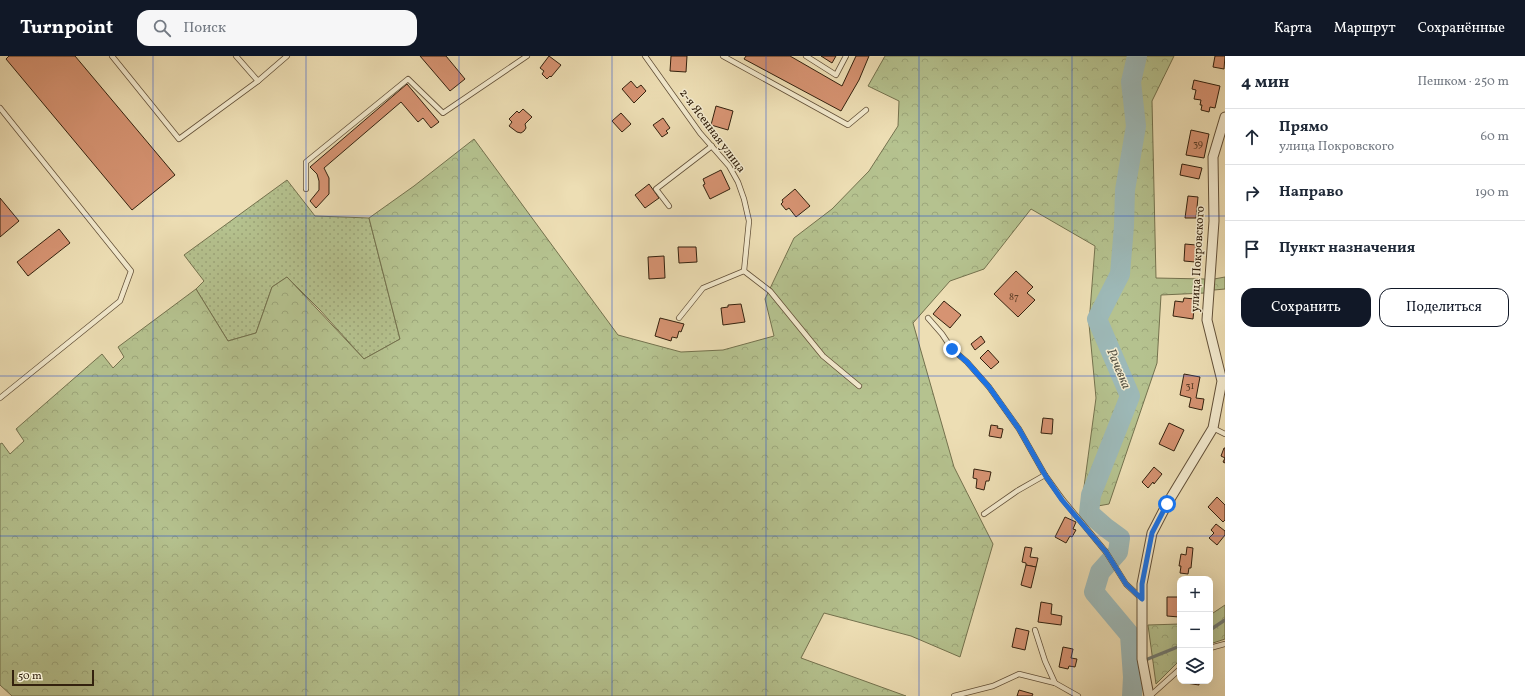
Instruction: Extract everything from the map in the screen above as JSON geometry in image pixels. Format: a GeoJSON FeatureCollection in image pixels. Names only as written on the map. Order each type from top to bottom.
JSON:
{"type":"FeatureCollection","features":[{"type":"Feature","properties":{"kind":"street","name":"улица Покровского"},"geometry":{"type":"LineString","coordinates":[[1149,696],[1142,659],[1142,584],[1152,533],[1167,504],[1213,428],[1222,381],[1207,320],[1214,221],[1213,157],[1225,117]]}},
{"type":"Feature","properties":{"kind":"lane"},"geometry":{"type":"LineString","coordinates":[[112,56],[179,139],[258,81],[287,56]]}},
{"type":"Feature","properties":{"kind":"lane"},"geometry":{"type":"LineString","coordinates":[[236,56],[258,81]]}},
{"type":"Feature","properties":{"kind":"lane"},"geometry":{"type":"LineString","coordinates":[[306,189],[306,162],[408,78],[443,113],[527,56]]}},
{"type":"Feature","properties":{"kind":"lane","name":"2-я Ясенная улица"},"geometry":{"type":"LineString","coordinates":[[645,56],[700,132],[728,166],[738,182],[749,221],[744,271]]}},
{"type":"Feature","properties":{"kind":"lane"},"geometry":{"type":"LineString","coordinates":[[723,56],[733,58],[848,125],[866,110]]}},
{"type":"Feature","properties":{"kind":"lane"},"geometry":{"type":"LineString","coordinates":[[806,56],[836,75],[846,56]]}},
{"type":"Feature","properties":{"kind":"lane"},"geometry":{"type":"LineString","coordinates":[[0,108],[131,271],[120,301],[0,398]]}},
{"type":"Feature","properties":{"kind":"lane"},"geometry":{"type":"LineString","coordinates":[[668,206],[656,189],[712,146]]}},
{"type":"Feature","properties":{"kind":"lane"},"geometry":{"type":"LineString","coordinates":[[679,318],[703,288],[744,271],[770,291],[823,356],[858,386]]}},
{"type":"Feature","properties":{"kind":"lane"},"geometry":{"type":"LineString","coordinates":[[928,318],[942,334],[952,349],[967,362],[989,387],[1019,429],[1045,475],[1062,500],[1106,552],[1126,584],[1142,599]]}},
{"type":"Feature","properties":{"kind":"lane"},"geometry":{"type":"LineString","coordinates":[[1213,428],[1225,434]]}},
{"type":"Feature","properties":{"kind":"lane"},"geometry":{"type":"LineString","coordinates":[[984,514],[1017,491],[1045,475]]}},
{"type":"Feature","properties":{"kind":"lane"},"geometry":{"type":"LineString","coordinates":[[1035,630],[1045,661],[1055,683]]}},
{"type":"Feature","properties":{"kind":"lane"},"geometry":{"type":"LineString","coordinates":[[1213,647],[1225,644]]}},
{"type":"Feature","properties":{"kind":"lane"},"geometry":{"type":"LineString","coordinates":[[1149,696],[1177,672]]}},
{"type":"Feature","properties":{"kind":"lane"},"geometry":{"type":"LineString","coordinates":[[954,696],[993,686],[1019,674],[1055,683],[1078,696]]}},
{"type":"Feature","properties":{"kind":"green space"},"geometry":{"type":"Polygon","coordinates":[[[885,56],[1174,56],[1152,101],[1156,278],[1205,279],[1205,293],[1161,295],[1157,363],[1109,504],[1081,509],[1096,398],[1089,324],[1095,246],[1031,209],[984,269],[950,281],[913,323],[954,467],[993,544],[960,657],[911,636],[824,613],[801,658],[906,696],[12,696],[0,685],[0,444],[2,443],[10,454],[24,441],[16,429],[102,354],[113,368],[124,357],[118,347],[196,289],[228,341],[256,333],[272,287],[287,277],[364,359],[400,339],[369,218],[414,186],[474,139],[618,335],[681,352],[723,350],[774,336],[765,299],[794,238],[832,209],[869,171],[898,126],[899,101],[868,86],[885,56]]]}},
{"type":"Feature","properties":{"kind":"green space"},"geometry":{"type":"Polygon","coordinates":[[[287,180],[315,216],[369,218],[400,339],[364,359],[320,310],[287,277],[272,287],[256,333],[228,341],[196,289],[204,281],[184,255],[287,180]]]}},
{"type":"Feature","properties":{"kind":"green space"},"geometry":{"type":"Polygon","coordinates":[[[1225,277],[1225,289],[1214,290],[1214,279],[1225,277]]]}},
{"type":"Feature","properties":{"kind":"green space"},"geometry":{"type":"Polygon","coordinates":[[[1225,605],[1225,639],[1213,643],[1213,613],[1225,605]]]}},
{"type":"Feature","properties":{"kind":"green space"},"geometry":{"type":"Polygon","coordinates":[[[1177,624],[1177,663],[1156,684],[1148,625],[1177,624]]]}},
{"type":"Feature","properties":{"kind":"building"},"geometry":{"type":"Polygon","coordinates":[[[9,56],[75,56],[175,175],[132,210],[6,59],[9,56]]]}},
{"type":"Feature","properties":{"kind":"building"},"geometry":{"type":"Polygon","coordinates":[[[420,56],[446,56],[465,79],[450,91],[420,56]]]}},
{"type":"Feature","properties":{"kind":"building"},"geometry":{"type":"Polygon","coordinates":[[[549,56],[561,65],[551,77],[550,76],[547,79],[542,74],[544,71],[540,68],[549,56]]]}},
{"type":"Feature","properties":{"kind":"building"},"geometry":{"type":"Polygon","coordinates":[[[671,56],[687,56],[686,72],[670,71],[671,56]]]}},
{"type":"Feature","properties":{"kind":"building"},"geometry":{"type":"Polygon","coordinates":[[[746,56],[790,56],[842,86],[856,56],[869,56],[859,80],[841,111],[744,59],[746,56]]]}},
{"type":"Feature","properties":{"kind":"building"},"geometry":{"type":"Polygon","coordinates":[[[821,56],[836,56],[832,63],[821,56]]]}},
{"type":"Feature","properties":{"kind":"building"},"geometry":{"type":"Polygon","coordinates":[[[1215,56],[1225,56],[1224,69],[1213,67],[1215,56]]]}},
{"type":"Feature","properties":{"kind":"building"},"geometry":{"type":"Polygon","coordinates":[[[1194,80],[1220,86],[1215,108],[1210,107],[1209,112],[1201,110],[1201,100],[1194,99],[1196,90],[1192,89],[1194,80]]]}},
{"type":"Feature","properties":{"kind":"building"},"geometry":{"type":"Polygon","coordinates":[[[631,81],[637,88],[641,85],[646,91],[634,103],[622,89],[631,81]]]}},
{"type":"Feature","properties":{"kind":"building"},"geometry":{"type":"Polygon","coordinates":[[[407,84],[439,122],[431,128],[423,118],[418,122],[401,102],[324,168],[329,178],[329,194],[316,208],[310,201],[319,190],[319,181],[317,174],[310,167],[407,84]]]}},
{"type":"Feature","properties":{"kind":"building"},"geometry":{"type":"Polygon","coordinates":[[[716,106],[733,111],[728,130],[711,125],[716,106]]]}},
{"type":"Feature","properties":{"kind":"building"},"geometry":{"type":"Polygon","coordinates":[[[523,109],[532,117],[525,124],[526,128],[521,133],[509,126],[512,122],[509,119],[517,111],[519,113],[523,109]]]}},
{"type":"Feature","properties":{"kind":"building"},"geometry":{"type":"Polygon","coordinates":[[[621,113],[631,124],[622,132],[612,121],[621,113]]]}},
{"type":"Feature","properties":{"kind":"building"},"geometry":{"type":"Polygon","coordinates":[[[663,118],[670,128],[666,131],[668,133],[662,137],[653,125],[663,118]]]}},
{"type":"Feature","properties":{"kind":"building"},"geometry":{"type":"Polygon","coordinates":[[[1191,130],[1209,134],[1204,158],[1186,155],[1191,130]]]}},
{"type":"Feature","properties":{"kind":"building"},"geometry":{"type":"Polygon","coordinates":[[[1182,164],[1202,168],[1199,179],[1180,175],[1182,164]]]}},
{"type":"Feature","properties":{"kind":"building"},"geometry":{"type":"Polygon","coordinates":[[[721,170],[730,189],[710,199],[703,185],[705,184],[703,179],[721,170]]]}},
{"type":"Feature","properties":{"kind":"building"},"geometry":{"type":"Polygon","coordinates":[[[649,184],[659,198],[645,208],[635,195],[649,184]]]}},
{"type":"Feature","properties":{"kind":"building"},"geometry":{"type":"Polygon","coordinates":[[[795,189],[810,206],[796,217],[789,208],[786,210],[781,204],[783,202],[782,200],[795,189]]]}},
{"type":"Feature","properties":{"kind":"building"},"geometry":{"type":"Polygon","coordinates":[[[1188,196],[1198,197],[1196,218],[1185,218],[1188,196]]]}},
{"type":"Feature","properties":{"kind":"building"},"geometry":{"type":"Polygon","coordinates":[[[0,198],[19,221],[0,237],[0,198]]]}},
{"type":"Feature","properties":{"kind":"building"},"geometry":{"type":"Polygon","coordinates":[[[59,229],[70,243],[28,276],[17,262],[59,229]]]}},
{"type":"Feature","properties":{"kind":"building"},"geometry":{"type":"Polygon","coordinates":[[[1185,244],[1196,245],[1195,262],[1184,261],[1185,244]]]}},
{"type":"Feature","properties":{"kind":"building"},"geometry":{"type":"Polygon","coordinates":[[[678,247],[696,247],[697,262],[679,263],[678,247]]]}},
{"type":"Feature","properties":{"kind":"building"},"geometry":{"type":"Polygon","coordinates":[[[664,256],[665,278],[649,279],[648,257],[664,256]]]}},
{"type":"Feature","properties":{"kind":"building"},"geometry":{"type":"Polygon","coordinates":[[[1016,271],[1033,287],[1027,293],[1035,300],[1018,317],[994,294],[1016,271]]]}},
{"type":"Feature","properties":{"kind":"building"},"geometry":{"type":"Polygon","coordinates":[[[1184,298],[1195,299],[1193,319],[1173,316],[1175,301],[1183,302],[1184,298]]]}},
{"type":"Feature","properties":{"kind":"building"},"geometry":{"type":"Polygon","coordinates":[[[944,301],[961,315],[950,328],[933,314],[944,301]]]}},
{"type":"Feature","properties":{"kind":"building"},"geometry":{"type":"Polygon","coordinates":[[[741,304],[745,322],[723,325],[721,308],[728,307],[728,305],[741,304]]]}},
{"type":"Feature","properties":{"kind":"building"},"geometry":{"type":"Polygon","coordinates":[[[660,318],[684,324],[681,332],[679,331],[677,338],[672,337],[671,341],[655,336],[660,318]]]}},
{"type":"Feature","properties":{"kind":"building"},"geometry":{"type":"Polygon","coordinates":[[[981,336],[985,342],[975,350],[971,344],[981,336]]]}},
{"type":"Feature","properties":{"kind":"building"},"geometry":{"type":"Polygon","coordinates":[[[988,350],[999,362],[991,369],[980,358],[988,350]]]}},
{"type":"Feature","properties":{"kind":"building"},"geometry":{"type":"Polygon","coordinates":[[[1184,374],[1200,377],[1196,398],[1204,399],[1202,410],[1189,407],[1191,398],[1180,395],[1184,374]]]}},
{"type":"Feature","properties":{"kind":"building"},"geometry":{"type":"Polygon","coordinates":[[[1043,418],[1053,419],[1052,434],[1041,433],[1043,418]]]}},
{"type":"Feature","properties":{"kind":"building"},"geometry":{"type":"Polygon","coordinates":[[[1169,423],[1184,430],[1174,451],[1159,444],[1169,423]]]}},
{"type":"Feature","properties":{"kind":"building"},"geometry":{"type":"Polygon","coordinates":[[[991,425],[998,426],[997,428],[1003,429],[1001,438],[989,436],[991,425]]]}},
{"type":"Feature","properties":{"kind":"building"},"geometry":{"type":"Polygon","coordinates":[[[1225,448],[1225,458],[1221,456],[1225,448]]]}},
{"type":"Feature","properties":{"kind":"building"},"geometry":{"type":"Polygon","coordinates":[[[1154,467],[1162,474],[1154,484],[1153,482],[1148,488],[1142,482],[1154,467]]]}},
{"type":"Feature","properties":{"kind":"building"},"geometry":{"type":"Polygon","coordinates":[[[974,469],[991,472],[989,481],[986,481],[984,490],[976,488],[977,479],[973,478],[974,469]]]}},
{"type":"Feature","properties":{"kind":"building"},"geometry":{"type":"Polygon","coordinates":[[[1217,497],[1225,505],[1225,520],[1223,522],[1208,507],[1217,497]]]}},
{"type":"Feature","properties":{"kind":"building"},"geometry":{"type":"Polygon","coordinates":[[[1065,517],[1076,522],[1073,529],[1076,530],[1066,543],[1055,537],[1065,517]]]}},
{"type":"Feature","properties":{"kind":"building"},"geometry":{"type":"Polygon","coordinates":[[[1216,524],[1225,531],[1225,535],[1217,545],[1209,538],[1214,533],[1211,530],[1216,524]]]}},
{"type":"Feature","properties":{"kind":"building"},"geometry":{"type":"Polygon","coordinates":[[[1025,547],[1032,548],[1030,557],[1038,558],[1036,567],[1026,565],[1026,563],[1022,562],[1025,547]]]}},
{"type":"Feature","properties":{"kind":"building"},"geometry":{"type":"Polygon","coordinates":[[[1187,547],[1193,548],[1191,568],[1189,568],[1188,574],[1180,573],[1181,566],[1179,566],[1181,554],[1186,555],[1187,547]]]}},
{"type":"Feature","properties":{"kind":"building"},"geometry":{"type":"Polygon","coordinates":[[[1026,565],[1036,567],[1031,588],[1021,585],[1026,565]]]}},
{"type":"Feature","properties":{"kind":"building"},"geometry":{"type":"Polygon","coordinates":[[[1167,597],[1177,597],[1177,617],[1167,616],[1167,597]]]}},
{"type":"Feature","properties":{"kind":"building"},"geometry":{"type":"Polygon","coordinates":[[[1041,602],[1052,604],[1051,614],[1062,616],[1061,625],[1038,622],[1041,602]]]}},
{"type":"Feature","properties":{"kind":"building"},"geometry":{"type":"Polygon","coordinates":[[[1016,628],[1029,631],[1025,650],[1012,647],[1016,628]]]}},
{"type":"Feature","properties":{"kind":"building"},"geometry":{"type":"Polygon","coordinates":[[[1063,647],[1073,649],[1071,658],[1077,659],[1075,667],[1069,666],[1068,669],[1059,667],[1063,647]]]}},
{"type":"Feature","properties":{"kind":"building"},"geometry":{"type":"Polygon","coordinates":[[[1019,690],[1033,694],[1032,696],[1017,696],[1019,690]]]}},
{"type":"Feature","properties":{"kind":"waterway","name":"Рачевка"},"geometry":{"type":"LineString","coordinates":[[1132,696],[1133,677],[1130,635],[1094,592],[1100,572],[1118,552],[1120,538],[1089,513],[1091,495],[1130,396],[1097,319],[1120,274],[1125,190],[1136,126],[1131,82],[1137,56]]}},
{"type":"Feature","properties":{"kind":"waterway"},"geometry":{"type":"LineString","coordinates":[[1213,628],[1225,620]]}},
{"type":"Feature","properties":{"kind":"waterway"},"geometry":{"type":"LineString","coordinates":[[1133,665],[1177,647]]}},
{"type":"Feature","properties":{"kind":"route"},"geometry":{"type":"LineString","coordinates":[[952,349],[967,362],[1004,406],[1045,475],[1062,500],[1106,552],[1126,584],[1142,599],[1142,584],[1152,533],[1167,504]]}}]}
